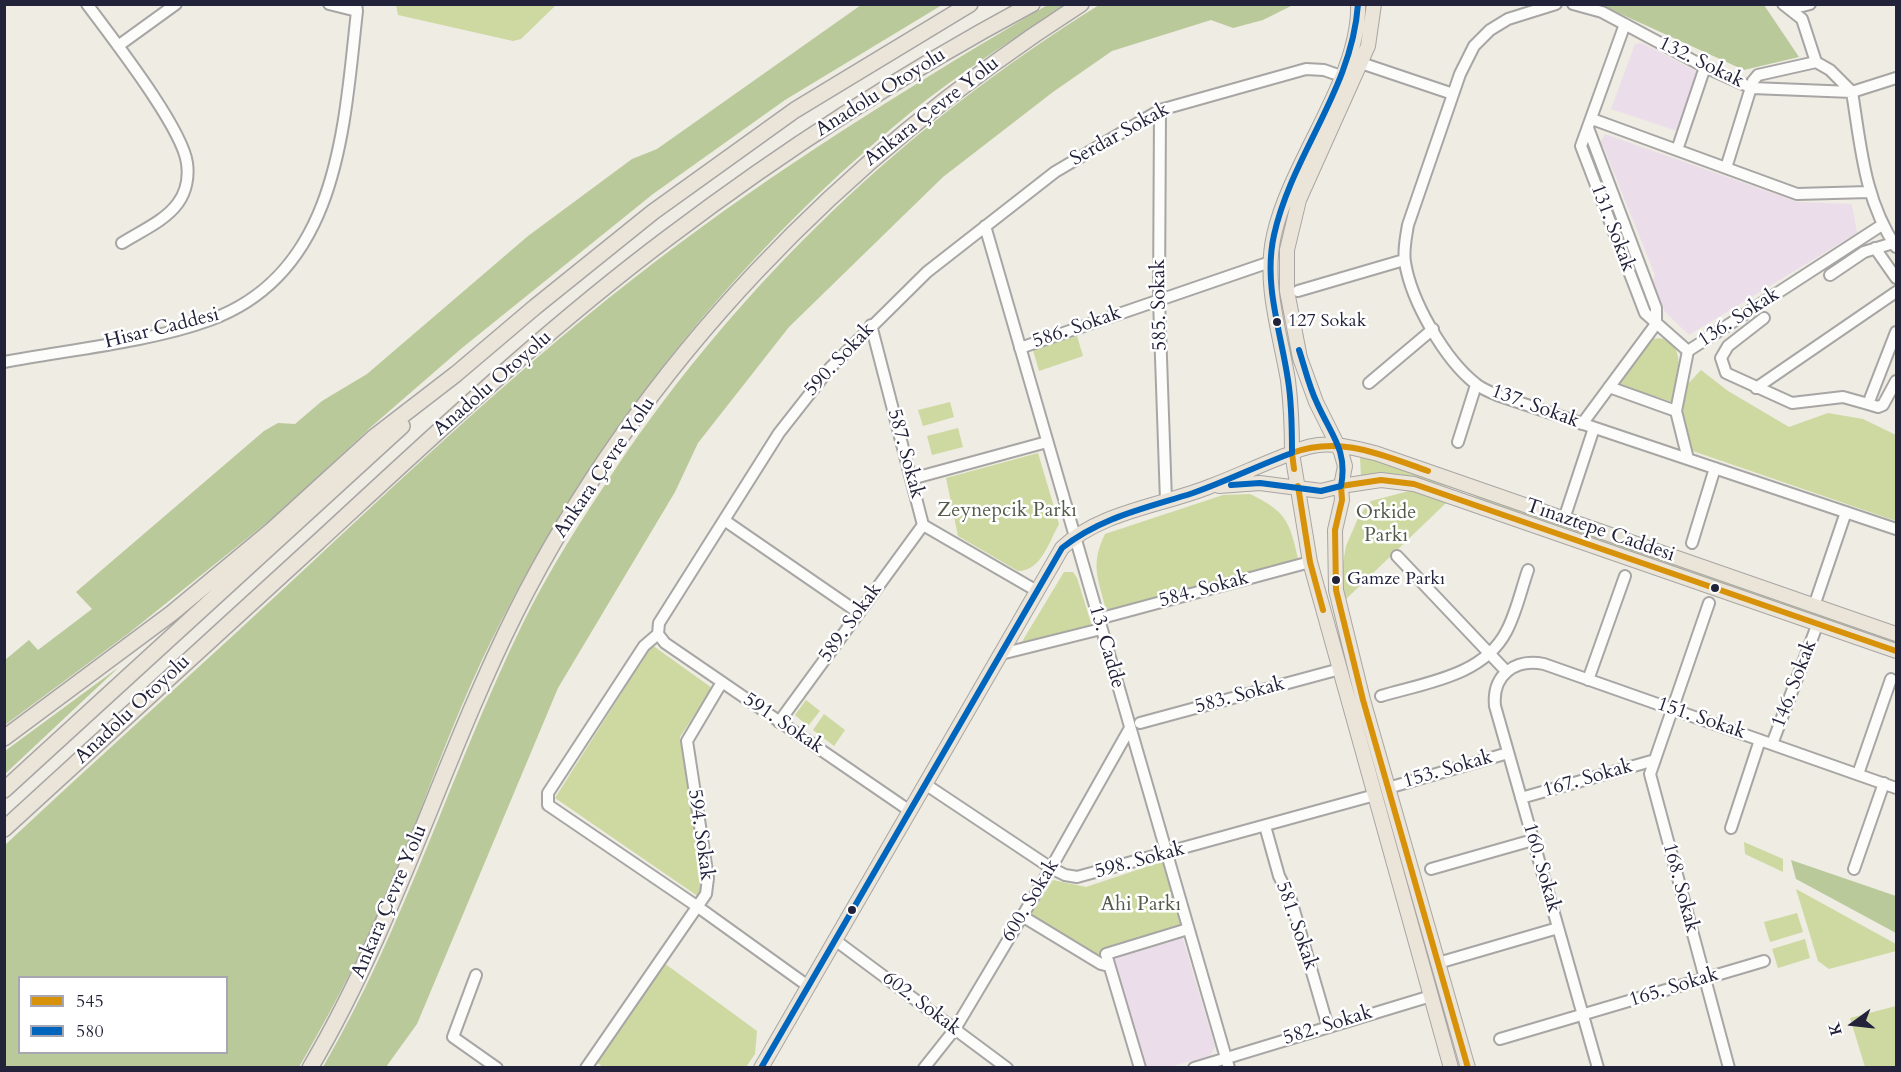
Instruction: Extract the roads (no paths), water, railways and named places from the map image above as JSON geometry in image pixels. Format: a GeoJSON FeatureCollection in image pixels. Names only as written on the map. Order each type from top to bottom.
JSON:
{"type":"FeatureCollection","features":[{"type":"Feature","properties":{"kind":"highway"},"geometry":{"type":"LineString","coordinates":[[4,738],[172,613],[272,530],[373,438],[456,374],[617,241],[723,160],[805,104],[970,4]]}},
{"type":"Feature","properties":{"kind":"highway","name":"Anadolu Otoyolu"},"geometry":{"type":"LineString","coordinates":[[4,828],[515,362],[634,264],[811,136],[937,57],[1032,4]]}},
{"type":"Feature","properties":{"kind":"highway","name":"Ankara Çevre Yolu"},"geometry":{"type":"LineString","coordinates":[[310,1068],[343,1009],[388,916],[476,699],[516,612],[555,541],[627,430],[720,310],[813,212],[917,120],[992,64],[1081,4]]}},
{"type":"Feature","properties":{"kind":"highway","name":"Anadolu Otoyolu"},"geometry":{"type":"LineString","coordinates":[[4,790],[456,374]]}},
{"type":"Feature","properties":{"kind":"main road"},"geometry":{"type":"LineString","coordinates":[[1358,4],[1355,36],[1341,76],[1284,201],[1274,235],[1270,262],[1274,306],[1288,382],[1292,453],[1310,562],[1451,1068]]}},
{"type":"Feature","properties":{"kind":"main road"},"geometry":{"type":"LineString","coordinates":[[1374,4],[1370,34],[1361,63],[1299,200],[1289,232],[1287,291],[1300,358],[1316,402],[1345,466],[1341,486],[1342,501],[1335,530],[1335,590],[1388,788],[1468,1068]]}},
{"type":"Feature","properties":{"kind":"main road"},"geometry":{"type":"LineString","coordinates":[[761,1068],[1062,548],[1085,529],[1211,486],[1254,466],[1314,445],[1336,443]]}},
{"type":"Feature","properties":{"kind":"main road","name":"Tınaztepe Caddesi"},"geometry":{"type":"LineString","coordinates":[[1336,443],[1456,479],[1564,519],[1896,634]]}},
{"type":"Feature","properties":{"kind":"main road","name":"Tınaztepe Caddesi"},"geometry":{"type":"LineString","coordinates":[[1341,486],[1382,480],[1414,484],[1896,651]]}},
{"type":"Feature","properties":{"kind":"main road"},"geometry":{"type":"LineString","coordinates":[[1211,486],[1260,483],[1298,486],[1321,491],[1341,486]]}},
{"type":"Feature","properties":{"kind":"street"},"geometry":{"type":"LineString","coordinates":[[87,4],[118,46],[177,137],[187,163],[188,178],[178,202],[165,216],[122,243]]}},
{"type":"Feature","properties":{"kind":"street"},"geometry":{"type":"LineString","coordinates":[[118,46],[176,4]]}},
{"type":"Feature","properties":{"kind":"street"},"geometry":{"type":"LineString","coordinates":[[329,4],[360,7]]}},
{"type":"Feature","properties":{"kind":"street","name":"137. Sokak"},"geometry":{"type":"LineString","coordinates":[[1556,4],[1508,19],[1482,37],[1469,54],[1453,94],[1408,225],[1404,260],[1416,296],[1433,329],[1476,385],[1497,395],[1896,529]]}},
{"type":"Feature","properties":{"kind":"street","name":"132. Sokak"},"geometry":{"type":"LineString","coordinates":[[1573,4],[1602,12],[1705,67],[1752,88],[1852,92],[1896,78]]}},
{"type":"Feature","properties":{"kind":"street"},"geometry":{"type":"LineString","coordinates":[[1787,7],[1810,4]]}},
{"type":"Feature","properties":{"kind":"street","name":"Hisar Caddesi"},"geometry":{"type":"LineString","coordinates":[[4,362],[144,337],[208,321],[253,298],[280,274],[297,255],[316,225],[331,180],[360,7]]}},
{"type":"Feature","properties":{"kind":"street"},"geometry":{"type":"LineString","coordinates":[[1787,7],[1802,19],[1816,62],[1830,70],[1852,92],[1869,192],[1882,225],[1895,245],[1864,252],[1830,275]]}},
{"type":"Feature","properties":{"kind":"street","name":"131. Sokak"},"geometry":{"type":"LineString","coordinates":[[1625,24],[1581,146],[1644,313],[1689,351]]}},
{"type":"Feature","properties":{"kind":"street"},"geometry":{"type":"LineString","coordinates":[[1726,168],[1753,81],[1758,75],[1816,62]]}},
{"type":"Feature","properties":{"kind":"street"},"geometry":{"type":"LineString","coordinates":[[1361,63],[1453,94]]}},
{"type":"Feature","properties":{"kind":"street"},"geometry":{"type":"LineString","coordinates":[[1677,150],[1705,67]]}},
{"type":"Feature","properties":{"kind":"street","name":"Serdar Sokak"},"geometry":{"type":"LineString","coordinates":[[985,226],[1055,172],[1160,110],[1305,69],[1315,68],[1341,76]]}},
{"type":"Feature","properties":{"kind":"street","name":"585. Sokak"},"geometry":{"type":"LineString","coordinates":[[1160,110],[1159,300],[1166,501]]}},
{"type":"Feature","properties":{"kind":"street"},"geometry":{"type":"LineString","coordinates":[[1590,123],[1677,150],[1800,194],[1869,192]]}},
{"type":"Feature","properties":{"kind":"street","name":"136. Sokak"},"geometry":{"type":"LineString","coordinates":[[1688,459],[1676,411],[1689,351],[1882,225]]}},
{"type":"Feature","properties":{"kind":"street","name":"590. Sokak"},"geometry":{"type":"LineString","coordinates":[[698,907],[548,805],[548,793],[644,646],[658,634],[660,623],[800,403],[871,325],[927,272],[985,226]]}},
{"type":"Feature","properties":{"kind":"street","name":"13. Cadde"},"geometry":{"type":"LineString","coordinates":[[985,226],[1099,624],[1135,726],[1166,854],[1227,1062]]}},
{"type":"Feature","properties":{"kind":"street"},"geometry":{"type":"LineString","coordinates":[[1875,248],[1896,278]]}},
{"type":"Feature","properties":{"kind":"street"},"geometry":{"type":"LineString","coordinates":[[1298,291],[1404,260]]}},
{"type":"Feature","properties":{"kind":"street","name":"586. Sokak"},"geometry":{"type":"LineString","coordinates":[[1020,348],[1270,262]]}},
{"type":"Feature","properties":{"kind":"street"},"geometry":{"type":"LineString","coordinates":[[1756,388],[1896,292]]}},
{"type":"Feature","properties":{"kind":"street"},"geometry":{"type":"LineString","coordinates":[[1764,318],[1728,346],[1721,358],[1726,373],[1792,403],[1843,397],[1878,407],[1883,405],[1896,381]]}},
{"type":"Feature","properties":{"kind":"street"},"geometry":{"type":"LineString","coordinates":[[1582,424],[1656,324]]}},
{"type":"Feature","properties":{"kind":"street","name":"587. Sokak"},"geometry":{"type":"LineString","coordinates":[[871,325],[923,525],[1038,591]]}},
{"type":"Feature","properties":{"kind":"street"},"geometry":{"type":"LineString","coordinates":[[1369,383],[1433,329]]}},
{"type":"Feature","properties":{"kind":"street"},"geometry":{"type":"LineString","coordinates":[[1869,404],[1896,332]]}},
{"type":"Feature","properties":{"kind":"street"},"geometry":{"type":"LineString","coordinates":[[1458,442],[1476,385]]}},
{"type":"Feature","properties":{"kind":"street"},"geometry":{"type":"LineString","coordinates":[[1609,387],[1676,411]]}},
{"type":"Feature","properties":{"kind":"street"},"geometry":{"type":"LineString","coordinates":[[1564,519],[1594,428]]}},
{"type":"Feature","properties":{"kind":"street"},"geometry":{"type":"LineString","coordinates":[[911,479],[1047,442]]}},
{"type":"Feature","properties":{"kind":"street"},"geometry":{"type":"LineString","coordinates":[[1692,543],[1715,468]]}},
{"type":"Feature","properties":{"kind":"street"},"geometry":{"type":"LineString","coordinates":[[1814,606],[1846,512]]}},
{"type":"Feature","properties":{"kind":"street"},"geometry":{"type":"LineString","coordinates":[[724,520],[859,613]]}},
{"type":"Feature","properties":{"kind":"street","name":"589. Sokak"},"geometry":{"type":"LineString","coordinates":[[780,722],[923,525]]}},
{"type":"Feature","properties":{"kind":"street"},"geometry":{"type":"LineString","coordinates":[[1397,556],[1506,671]]}},
{"type":"Feature","properties":{"kind":"street","name":"584. Sokak"},"geometry":{"type":"LineString","coordinates":[[1001,654],[1310,562]]}},
{"type":"Feature","properties":{"kind":"street"},"geometry":{"type":"LineString","coordinates":[[1381,696],[1464,671],[1489,652],[1506,633],[1528,570]]}},
{"type":"Feature","properties":{"kind":"street"},"geometry":{"type":"LineString","coordinates":[[1588,680],[1625,576]]}},
{"type":"Feature","properties":{"kind":"street","name":"168. Sokak"},"geometry":{"type":"LineString","coordinates":[[1709,603],[1650,774],[1729,1068]]}},
{"type":"Feature","properties":{"kind":"street","name":"146. Sokak"},"geometry":{"type":"LineString","coordinates":[[1772,744],[1818,623]]}},
{"type":"Feature","properties":{"kind":"street","name":"591. Sokak"},"geometry":{"type":"LineString","coordinates":[[658,634],[665,643],[910,811]]}},
{"type":"Feature","properties":{"kind":"street","name":"151. Sokak"},"geometry":{"type":"LineString","coordinates":[[1506,671],[1523,662],[1536,663],[1896,788]]}},
{"type":"Feature","properties":{"kind":"street","name":"583. Sokak"},"geometry":{"type":"LineString","coordinates":[[1135,726],[1340,669]]}},
{"type":"Feature","properties":{"kind":"street","name":"160. Sokak"},"geometry":{"type":"LineString","coordinates":[[1506,671],[1499,680],[1494,698],[1598,1068]]}},
{"type":"Feature","properties":{"kind":"street"},"geometry":{"type":"LineString","coordinates":[[1858,774],[1891,679]]}},
{"type":"Feature","properties":{"kind":"street","name":"594. Sokak"},"geometry":{"type":"LineString","coordinates":[[586,1068],[706,894],[708,878],[687,741],[722,682]]}},
{"type":"Feature","properties":{"kind":"street","name":"600. Sokak"},"geometry":{"type":"LineString","coordinates":[[924,1068],[955,1029],[1135,726]]}},
{"type":"Feature","properties":{"kind":"street"},"geometry":{"type":"LineString","coordinates":[[1731,828],[1760,740]]}},
{"type":"Feature","properties":{"kind":"street","name":"153. Sokak"},"geometry":{"type":"LineString","coordinates":[[1388,788],[1508,753]]}},
{"type":"Feature","properties":{"kind":"street","name":"167. Sokak"},"geometry":{"type":"LineString","coordinates":[[1521,798],[1655,760]]}},
{"type":"Feature","properties":{"kind":"street"},"geometry":{"type":"LineString","coordinates":[[1854,869],[1884,783]]}},
{"type":"Feature","properties":{"kind":"street","name":"598. Sokak"},"geometry":{"type":"LineString","coordinates":[[925,784],[1051,868],[1065,875],[1082,877],[1375,795]]}},
{"type":"Feature","properties":{"kind":"street","name":"581. Sokak"},"geometry":{"type":"LineString","coordinates":[[1265,826],[1279,876],[1291,900],[1328,1027]]}},
{"type":"Feature","properties":{"kind":"street"},"geometry":{"type":"LineString","coordinates":[[1431,869],[1533,840]]}},
{"type":"Feature","properties":{"kind":"street"},"geometry":{"type":"LineString","coordinates":[[698,907],[808,986]]}},
{"type":"Feature","properties":{"kind":"street"},"geometry":{"type":"LineString","coordinates":[[1022,916],[1101,964],[1109,966]]}},
{"type":"Feature","properties":{"kind":"street"},"geometry":{"type":"LineString","coordinates":[[1438,963],[1558,928]]}},
{"type":"Feature","properties":{"kind":"street"},"geometry":{"type":"LineString","coordinates":[[1140,1068],[1106,954],[1188,929]]}},
{"type":"Feature","properties":{"kind":"street","name":"602. Sokak"},"geometry":{"type":"LineString","coordinates":[[835,940],[1007,1068]]}},
{"type":"Feature","properties":{"kind":"street","name":"165. Sokak"},"geometry":{"type":"LineString","coordinates":[[1500,1039],[1764,961]]}},
{"type":"Feature","properties":{"kind":"street"},"geometry":{"type":"LineString","coordinates":[[476,975],[453,1037],[497,1068]]}},
{"type":"Feature","properties":{"kind":"street","name":"582. Sokak"},"geometry":{"type":"LineString","coordinates":[[1194,1068],[1227,1062],[1328,1027],[1431,996]]}},
{"type":"Feature","properties":{"kind":"place","name":"127 Sokak"},"geometry":{"type":"Point","coordinates":[1277,322]}},
{"type":"Feature","properties":{"kind":"place","name":"Gamze Parkı"},"geometry":{"type":"Point","coordinates":[1336,580]}},
{"type":"Feature","properties":{"kind":"park label","name":"Zeynepcik Parkı"},"geometry":{"type":"Point","coordinates":[1007,511]}},
{"type":"Feature","properties":{"kind":"park label","name":"Orkide Parkı"},"geometry":{"type":"Point","coordinates":[1386,524]}},
{"type":"Feature","properties":{"kind":"park label","name":"Ahi Parkı"},"geometry":{"type":"Point","coordinates":[1141,905]}}]}
